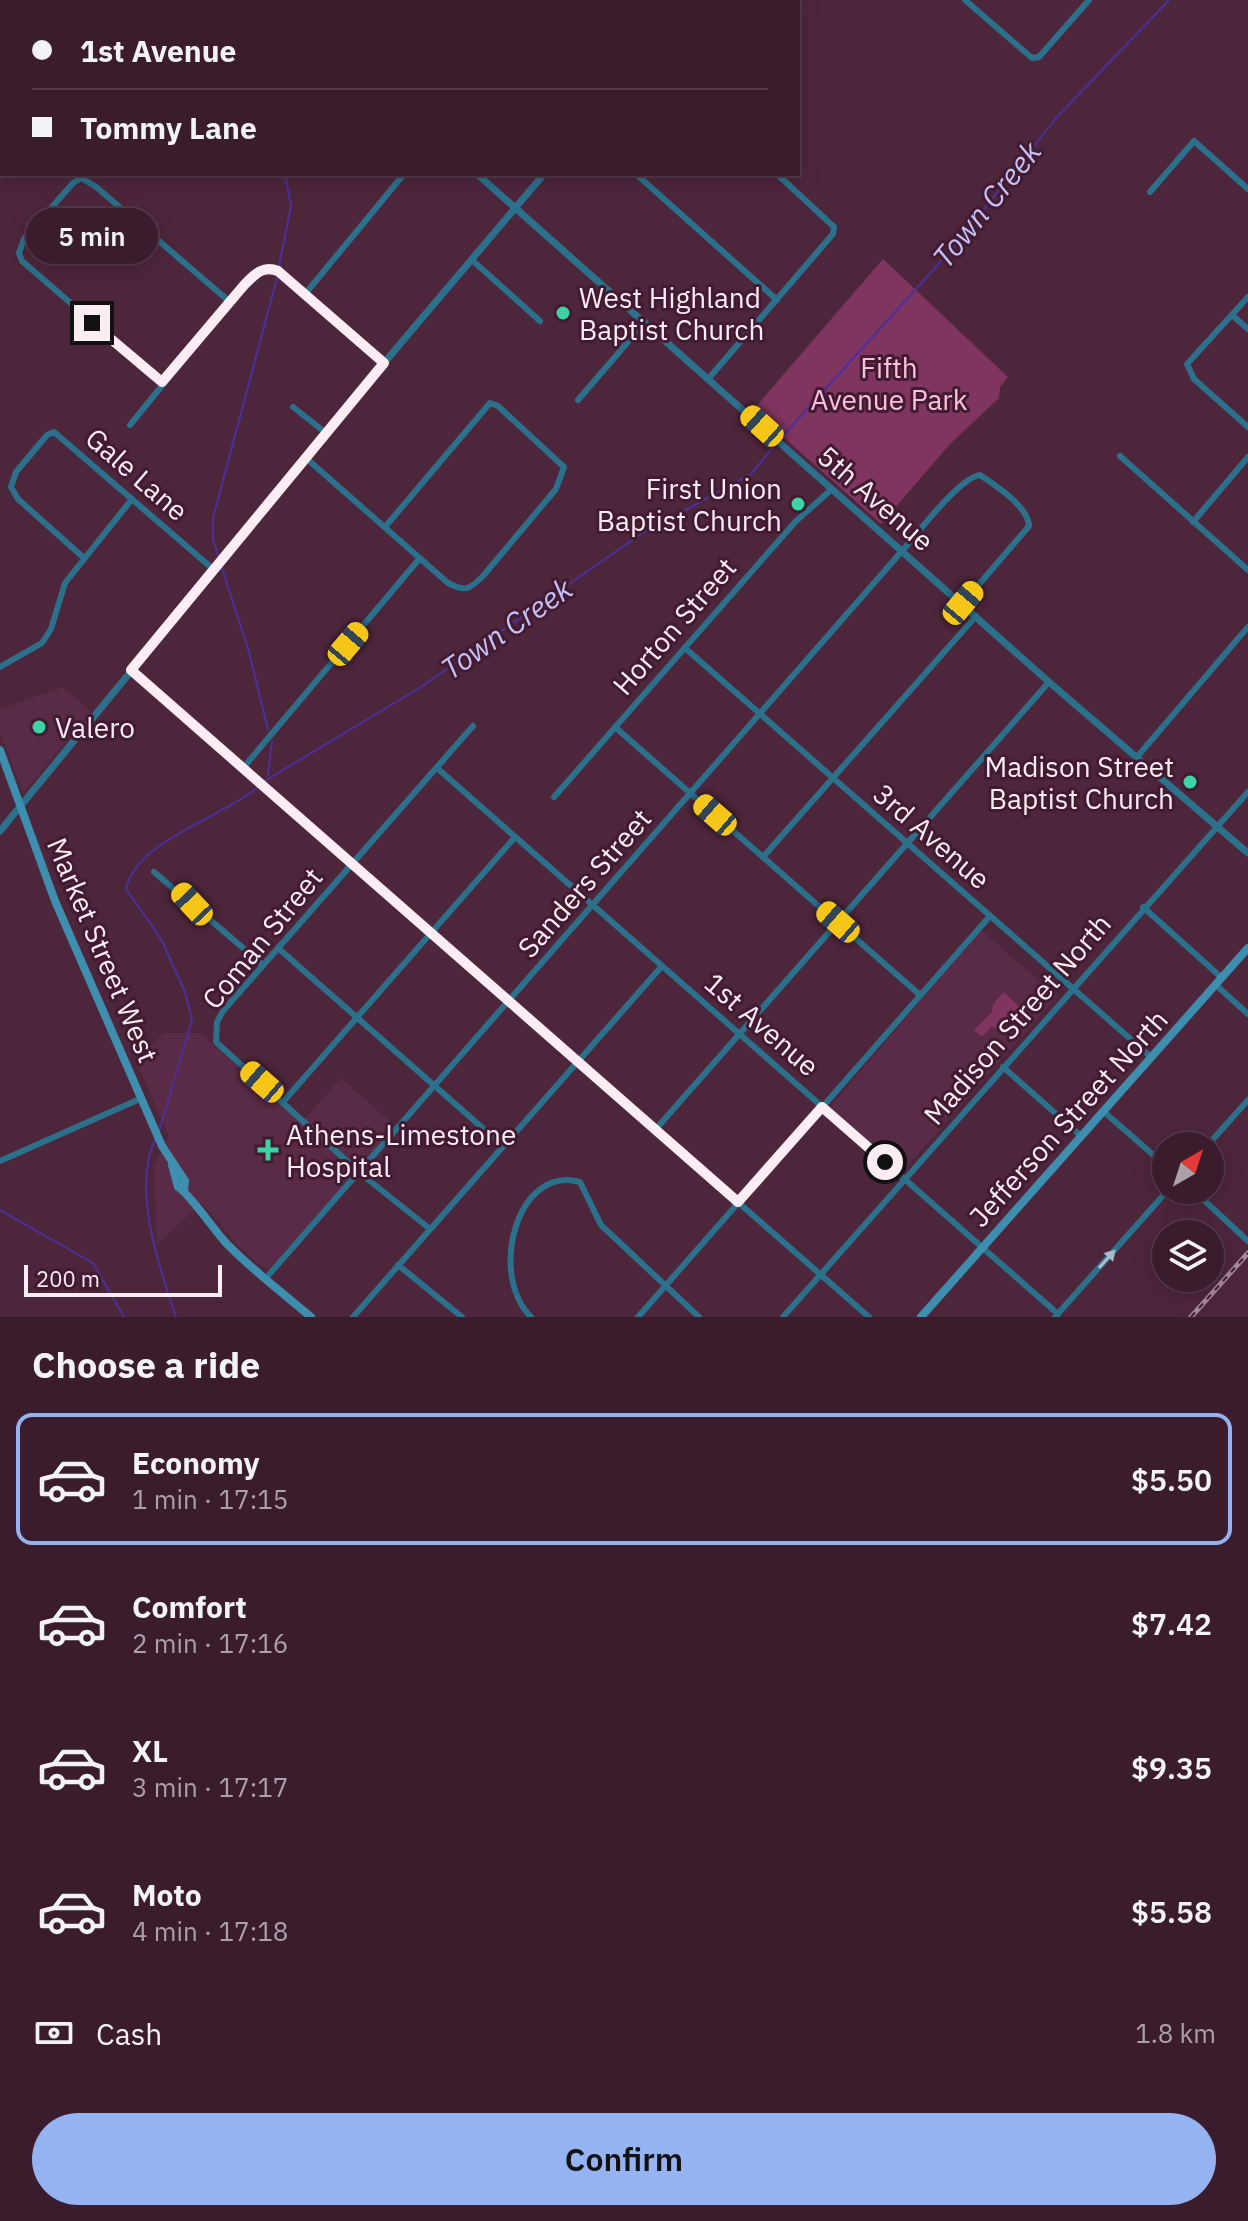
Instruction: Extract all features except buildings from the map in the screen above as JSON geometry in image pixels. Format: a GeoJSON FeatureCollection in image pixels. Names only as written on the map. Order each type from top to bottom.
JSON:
{"type":"FeatureCollection","features":[{"type":"Feature","properties":{"kind":"main road","name":"Market Street West"},"geometry":{"type":"LineString","coordinates":[[0,750],[55,901],[162,1146],[185,1181],[184,1190],[207,1223],[311,1317]]}},
{"type":"Feature","properties":{"kind":"main road","name":"Jefferson Street North"},"geometry":{"type":"LineString","coordinates":[[921,1317],[1248,948]]}},
{"type":"Feature","properties":{"kind":"street"},"geometry":{"type":"LineString","coordinates":[[965,0],[1032,58],[1039,57],[1089,0]]}},
{"type":"Feature","properties":{"kind":"street"},"geometry":{"type":"LineString","coordinates":[[1150,192],[1194,141],[1248,189]]}},
{"type":"Feature","properties":{"kind":"street"},"geometry":{"type":"LineString","coordinates":[[305,294],[402,176]]}},
{"type":"Feature","properties":{"kind":"street","name":"5th Avenue"},"geometry":{"type":"LineString","coordinates":[[479,176],[1049,682],[1248,853]]}},
{"type":"Feature","properties":{"kind":"street"},"geometry":{"type":"LineString","coordinates":[[0,831],[213,569],[542,176]]}},
{"type":"Feature","properties":{"kind":"street"},"geometry":{"type":"LineString","coordinates":[[638,176],[777,300]]}},
{"type":"Feature","properties":{"kind":"street"},"geometry":{"type":"LineString","coordinates":[[709,378],[826,245],[834,227],[779,176]]}},
{"type":"Feature","properties":{"kind":"street"},"geometry":{"type":"LineString","coordinates":[[162,382],[22,261],[20,245],[73,183],[81,178],[95,186],[230,302]]}},
{"type":"Feature","properties":{"kind":"street"},"geometry":{"type":"LineString","coordinates":[[472,260],[540,321]]}},
{"type":"Feature","properties":{"kind":"street"},"geometry":{"type":"LineString","coordinates":[[130,425],[230,302],[256,273],[270,268],[305,294],[384,363]]}},
{"type":"Feature","properties":{"kind":"street"},"geometry":{"type":"LineString","coordinates":[[1248,297],[1187,364],[1188,372],[1248,427]]}},
{"type":"Feature","properties":{"kind":"street"},"geometry":{"type":"LineString","coordinates":[[1233,316],[1248,329]]}},
{"type":"Feature","properties":{"kind":"street"},"geometry":{"type":"LineString","coordinates":[[578,400],[645,322]]}},
{"type":"Feature","properties":{"kind":"street"},"geometry":{"type":"LineString","coordinates":[[306,458],[420,558],[462,590],[470,589],[479,580],[564,476],[560,460],[498,406],[490,403],[385,527]]}},
{"type":"Feature","properties":{"kind":"street"},"geometry":{"type":"LineString","coordinates":[[293,407],[326,433]]}},
{"type":"Feature","properties":{"kind":"street","name":"Gale Lane"},"geometry":{"type":"LineString","coordinates":[[84,558],[18,499],[11,487],[16,472],[54,432],[213,569]]}},
{"type":"Feature","properties":{"kind":"street"},"geometry":{"type":"LineString","coordinates":[[1120,456],[1248,570]]}},
{"type":"Feature","properties":{"kind":"street"},"geometry":{"type":"LineString","coordinates":[[1193,522],[1248,457]]}},
{"type":"Feature","properties":{"kind":"street","name":"Sanders Street"},"geometry":{"type":"LineString","coordinates":[[266,1278],[902,551],[972,476],[980,475],[1029,518],[1029,526],[963,603]]}},
{"type":"Feature","properties":{"kind":"street","name":"Horton Street"},"geometry":{"type":"LineString","coordinates":[[554,797],[811,504],[832,489]]}},
{"type":"Feature","properties":{"kind":"street"},"geometry":{"type":"LineString","coordinates":[[0,667],[42,643],[51,629],[65,583],[132,499]]}},
{"type":"Feature","properties":{"kind":"street"},"geometry":{"type":"LineString","coordinates":[[243,768],[420,558]]}},
{"type":"Feature","properties":{"kind":"street"},"geometry":{"type":"LineString","coordinates":[[763,857],[976,616]]}},
{"type":"Feature","properties":{"kind":"street"},"geometry":{"type":"LineString","coordinates":[[1137,757],[1248,627]]}},
{"type":"Feature","properties":{"kind":"street","name":"3rd Avenue"},"geometry":{"type":"LineString","coordinates":[[685,648],[1151,1057]]}},
{"type":"Feature","properties":{"kind":"street"},"geometry":{"type":"LineString","coordinates":[[131,670],[869,1317]]}},
{"type":"Feature","properties":{"kind":"street"},"geometry":{"type":"LineString","coordinates":[[655,1130],[1049,682]]}},
{"type":"Feature","properties":{"kind":"street","name":"Coman Street"},"geometry":{"type":"LineString","coordinates":[[283,1102],[216,1042],[215,1035],[223,1011],[473,726]]}},
{"type":"Feature","properties":{"kind":"street"},"geometry":{"type":"LineString","coordinates":[[615,727],[920,995]]}},
{"type":"Feature","properties":{"kind":"street","name":"1st Avenue"},"geometry":{"type":"LineString","coordinates":[[437,768],[1057,1315]]}},
{"type":"Feature","properties":{"kind":"street","name":"Madison Street North"},"geometry":{"type":"LineString","coordinates":[[783,1317],[1248,792]]}},
{"type":"Feature","properties":{"kind":"street"},"geometry":{"type":"LineString","coordinates":[[430,1229],[360,1173],[283,1102],[515,837]]}},
{"type":"Feature","properties":{"kind":"street"},"geometry":{"type":"LineString","coordinates":[[154,872],[263,965]]}},
{"type":"Feature","properties":{"kind":"street"},"geometry":{"type":"LineString","coordinates":[[1143,907],[1219,981],[1248,1014]]}},
{"type":"Feature","properties":{"kind":"street"},"geometry":{"type":"LineString","coordinates":[[638,1317],[990,916]]}},
{"type":"Feature","properties":{"kind":"street"},"geometry":{"type":"LineString","coordinates":[[278,948],[503,1146]]}},
{"type":"Feature","properties":{"kind":"street"},"geometry":{"type":"LineString","coordinates":[[353,1317],[662,966]]}},
{"type":"Feature","properties":{"kind":"street"},"geometry":{"type":"LineString","coordinates":[[1003,1067],[1081,1136]]}},
{"type":"Feature","properties":{"kind":"street"},"geometry":{"type":"LineString","coordinates":[[0,1161],[142,1098]]}},
{"type":"Feature","properties":{"kind":"street"},"geometry":{"type":"LineString","coordinates":[[1219,1132],[1248,1100]]}},
{"type":"Feature","properties":{"kind":"street"},"geometry":{"type":"LineString","coordinates":[[1103,1111],[1152,1154]]}},
{"type":"Feature","properties":{"kind":"street"},"geometry":{"type":"LineString","coordinates":[[531,1317],[517,1300],[511,1285],[510,1245],[531,1201],[548,1184],[564,1178],[580,1182],[601,1225],[699,1317]]}},
{"type":"Feature","properties":{"kind":"street"},"geometry":{"type":"LineString","coordinates":[[1057,1315],[1156,1204]]}},
{"type":"Feature","properties":{"kind":"street"},"geometry":{"type":"LineString","coordinates":[[1209,1204],[1247,1237]]}},
{"type":"Feature","properties":{"kind":"street"},"geometry":{"type":"LineString","coordinates":[[398,1265],[462,1317]]}},
{"type":"Feature","properties":{"kind":"shaded area"},"geometry":{"type":"Polygon","coordinates":[[[63,687],[91,712],[23,793],[0,732],[0,709],[63,687]]]}},
{"type":"Feature","properties":{"kind":"shaded area"},"geometry":{"type":"Polygon","coordinates":[[[981,930],[1057,996],[903,1171],[830,1107],[981,930]]]}},
{"type":"Feature","properties":{"kind":"shaded area","name":"Athens-Limestone Hospital"},"geometry":{"type":"Polygon","coordinates":[[[164,1033],[200,1033],[301,1123],[341,1078],[396,1127],[270,1268],[264,1268],[238,1246],[202,1203],[157,1244],[154,1166],[169,1136],[135,1059],[164,1033]]]}},
{"type":"Feature","properties":{"kind":"green space","name":"Fifth Avenue Park"},"geometry":{"type":"Polygon","coordinates":[[[883,259],[1008,377],[1000,387],[999,398],[950,444],[881,524],[753,410],[883,259]]]}},
{"type":"Feature","properties":{"kind":"green space"},"geometry":{"type":"Polygon","coordinates":[[[1004,992],[1029,1016],[1013,1032],[991,1027],[982,1037],[974,1030],[992,1012],[993,1004],[1004,992]]]}},
{"type":"Feature","properties":{"kind":"waterway","name":"Town Creek"},"geometry":{"type":"LineString","coordinates":[[780,439],[954,247],[1057,117],[1169,0]]}},
{"type":"Feature","properties":{"kind":"waterway"},"geometry":{"type":"LineString","coordinates":[[279,266],[291,206],[285,176]]}},
{"type":"Feature","properties":{"kind":"waterway"},"geometry":{"type":"LineString","coordinates":[[219,559],[213,539],[213,518],[277,278]]}},
{"type":"Feature","properties":{"kind":"waterway","name":"Town Creek"},"geometry":{"type":"LineString","coordinates":[[263,782],[421,687],[638,536],[751,474],[776,444]]}},
{"type":"Feature","properties":{"kind":"waterway"},"geometry":{"type":"LineString","coordinates":[[221,565],[249,652],[268,730]]}},
{"type":"Feature","properties":{"kind":"waterway"},"geometry":{"type":"LineString","coordinates":[[268,775],[272,742]]}},
{"type":"Feature","properties":{"kind":"waterway","name":"Town Creek"},"geometry":{"type":"LineString","coordinates":[[159,1131],[192,1020],[185,992],[161,939],[126,889],[133,872],[163,843],[259,786]]}},
{"type":"Feature","properties":{"kind":"waterway","name":"Town Creek"},"geometry":{"type":"LineString","coordinates":[[156,1137],[149,1157],[147,1203],[162,1275],[176,1317]]}},
{"type":"Feature","properties":{"kind":"waterway"},"geometry":{"type":"LineString","coordinates":[[0,1210],[93,1263],[124,1317]]}},
{"type":"Feature","properties":{"kind":"railway"},"geometry":{"type":"LineString","coordinates":[[1191,1317],[1248,1253]]}},
{"type":"Feature","properties":{"kind":"place","name":"West Highland Baptist Church"},"geometry":{"type":"Point","coordinates":[563,313]}},
{"type":"Feature","properties":{"kind":"place","name":"First Union Baptist Church"},"geometry":{"type":"Point","coordinates":[798,504]}},
{"type":"Feature","properties":{"kind":"place","name":"Valero"},"geometry":{"type":"Point","coordinates":[39,727]}},
{"type":"Feature","properties":{"kind":"place","name":"Madison Street Baptist Church"},"geometry":{"type":"Point","coordinates":[1190,782]}},
{"type":"Feature","properties":{"kind":"place","name":"Athens-Limestone Hospital"},"geometry":{"type":"Point","coordinates":[268,1150]}},
{"type":"Feature","properties":{"kind":"route"},"geometry":{"type":"LineString","coordinates":[[92,323],[162,382],[245,284],[256,273],[270,268],[278,271],[384,363],[131,670],[738,1202],[822,1107],[885,1162]]}}]}
